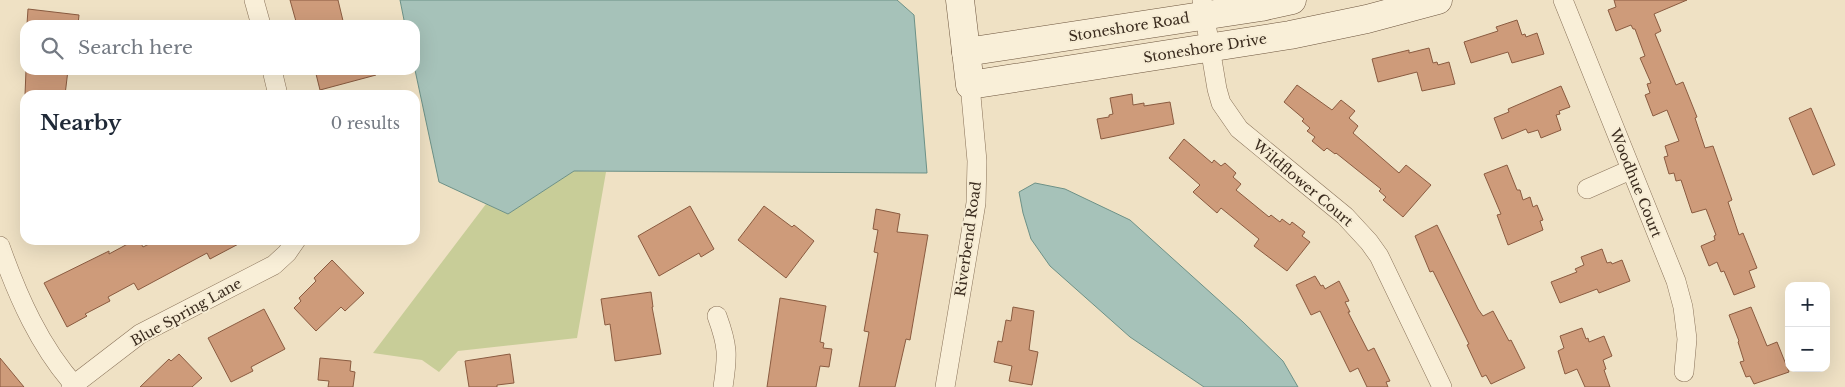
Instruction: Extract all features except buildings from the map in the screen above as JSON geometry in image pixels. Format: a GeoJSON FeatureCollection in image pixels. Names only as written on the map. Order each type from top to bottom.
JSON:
{"type":"FeatureCollection","features":[{"type":"Feature","properties":{"kind":"street"},"geometry":{"type":"LineString","coordinates":[[254,0],[260,20]]}},
{"type":"Feature","properties":{"kind":"street","name":"Riverbend Road"},"geometry":{"type":"LineString","coordinates":[[945,387],[976,203],[977,161],[960,0]]}},
{"type":"Feature","properties":{"kind":"street","name":"Stoneshore Road"},"geometry":{"type":"LineString","coordinates":[[966,52],[1203,8],[1261,8],[1292,0]]}},
{"type":"Feature","properties":{"kind":"street","name":"Stoneshore Drive"},"geometry":{"type":"LineString","coordinates":[[970,85],[1290,35],[1367,19],[1438,0]]}},
{"type":"Feature","properties":{"kind":"street","name":"Woodhue Court"},"geometry":{"type":"LineString","coordinates":[[1563,0],[1676,281],[1683,307],[1687,339],[1684,372]]}},
{"type":"Feature","properties":{"kind":"street","name":"Wildflower Court"},"geometry":{"type":"LineString","coordinates":[[1203,8],[1216,88],[1221,103],[1239,129],[1345,216],[1369,242],[1379,256],[1442,387]]}},
{"type":"Feature","properties":{"kind":"street"},"geometry":{"type":"LineString","coordinates":[[273,75],[277,90]]}},
{"type":"Feature","properties":{"kind":"street"},"geometry":{"type":"LineString","coordinates":[[1586,189],[1630,170]]}},
{"type":"Feature","properties":{"kind":"street","name":"Blue Spring Lane"},"geometry":{"type":"LineString","coordinates":[[74,386],[140,334],[274,265],[293,245]]}},
{"type":"Feature","properties":{"kind":"street"},"geometry":{"type":"LineString","coordinates":[[0,246],[14,285],[36,330],[74,386]]}},
{"type":"Feature","properties":{"kind":"street"},"geometry":{"type":"LineString","coordinates":[[717,316],[725,338],[727,358],[723,387]]}},
{"type":"Feature","properties":{"kind":"green space"},"geometry":{"type":"Polygon","coordinates":[[[574,171],[606,172],[577,338],[458,351],[439,372],[422,360],[373,353],[486,204],[508,214],[574,171]]]}},
{"type":"Feature","properties":{"kind":"water"},"geometry":{"type":"Polygon","coordinates":[[[400,0],[897,0],[914,15],[927,173],[574,171],[508,214],[439,182],[416,75],[420,75],[420,20],[404,20],[400,0]]]}},
{"type":"Feature","properties":{"kind":"water"},"geometry":{"type":"Polygon","coordinates":[[[1035,183],[1065,189],[1130,220],[1243,322],[1283,361],[1298,387],[1204,387],[1130,337],[1050,266],[1031,239],[1019,192],[1035,183]]]}}]}
